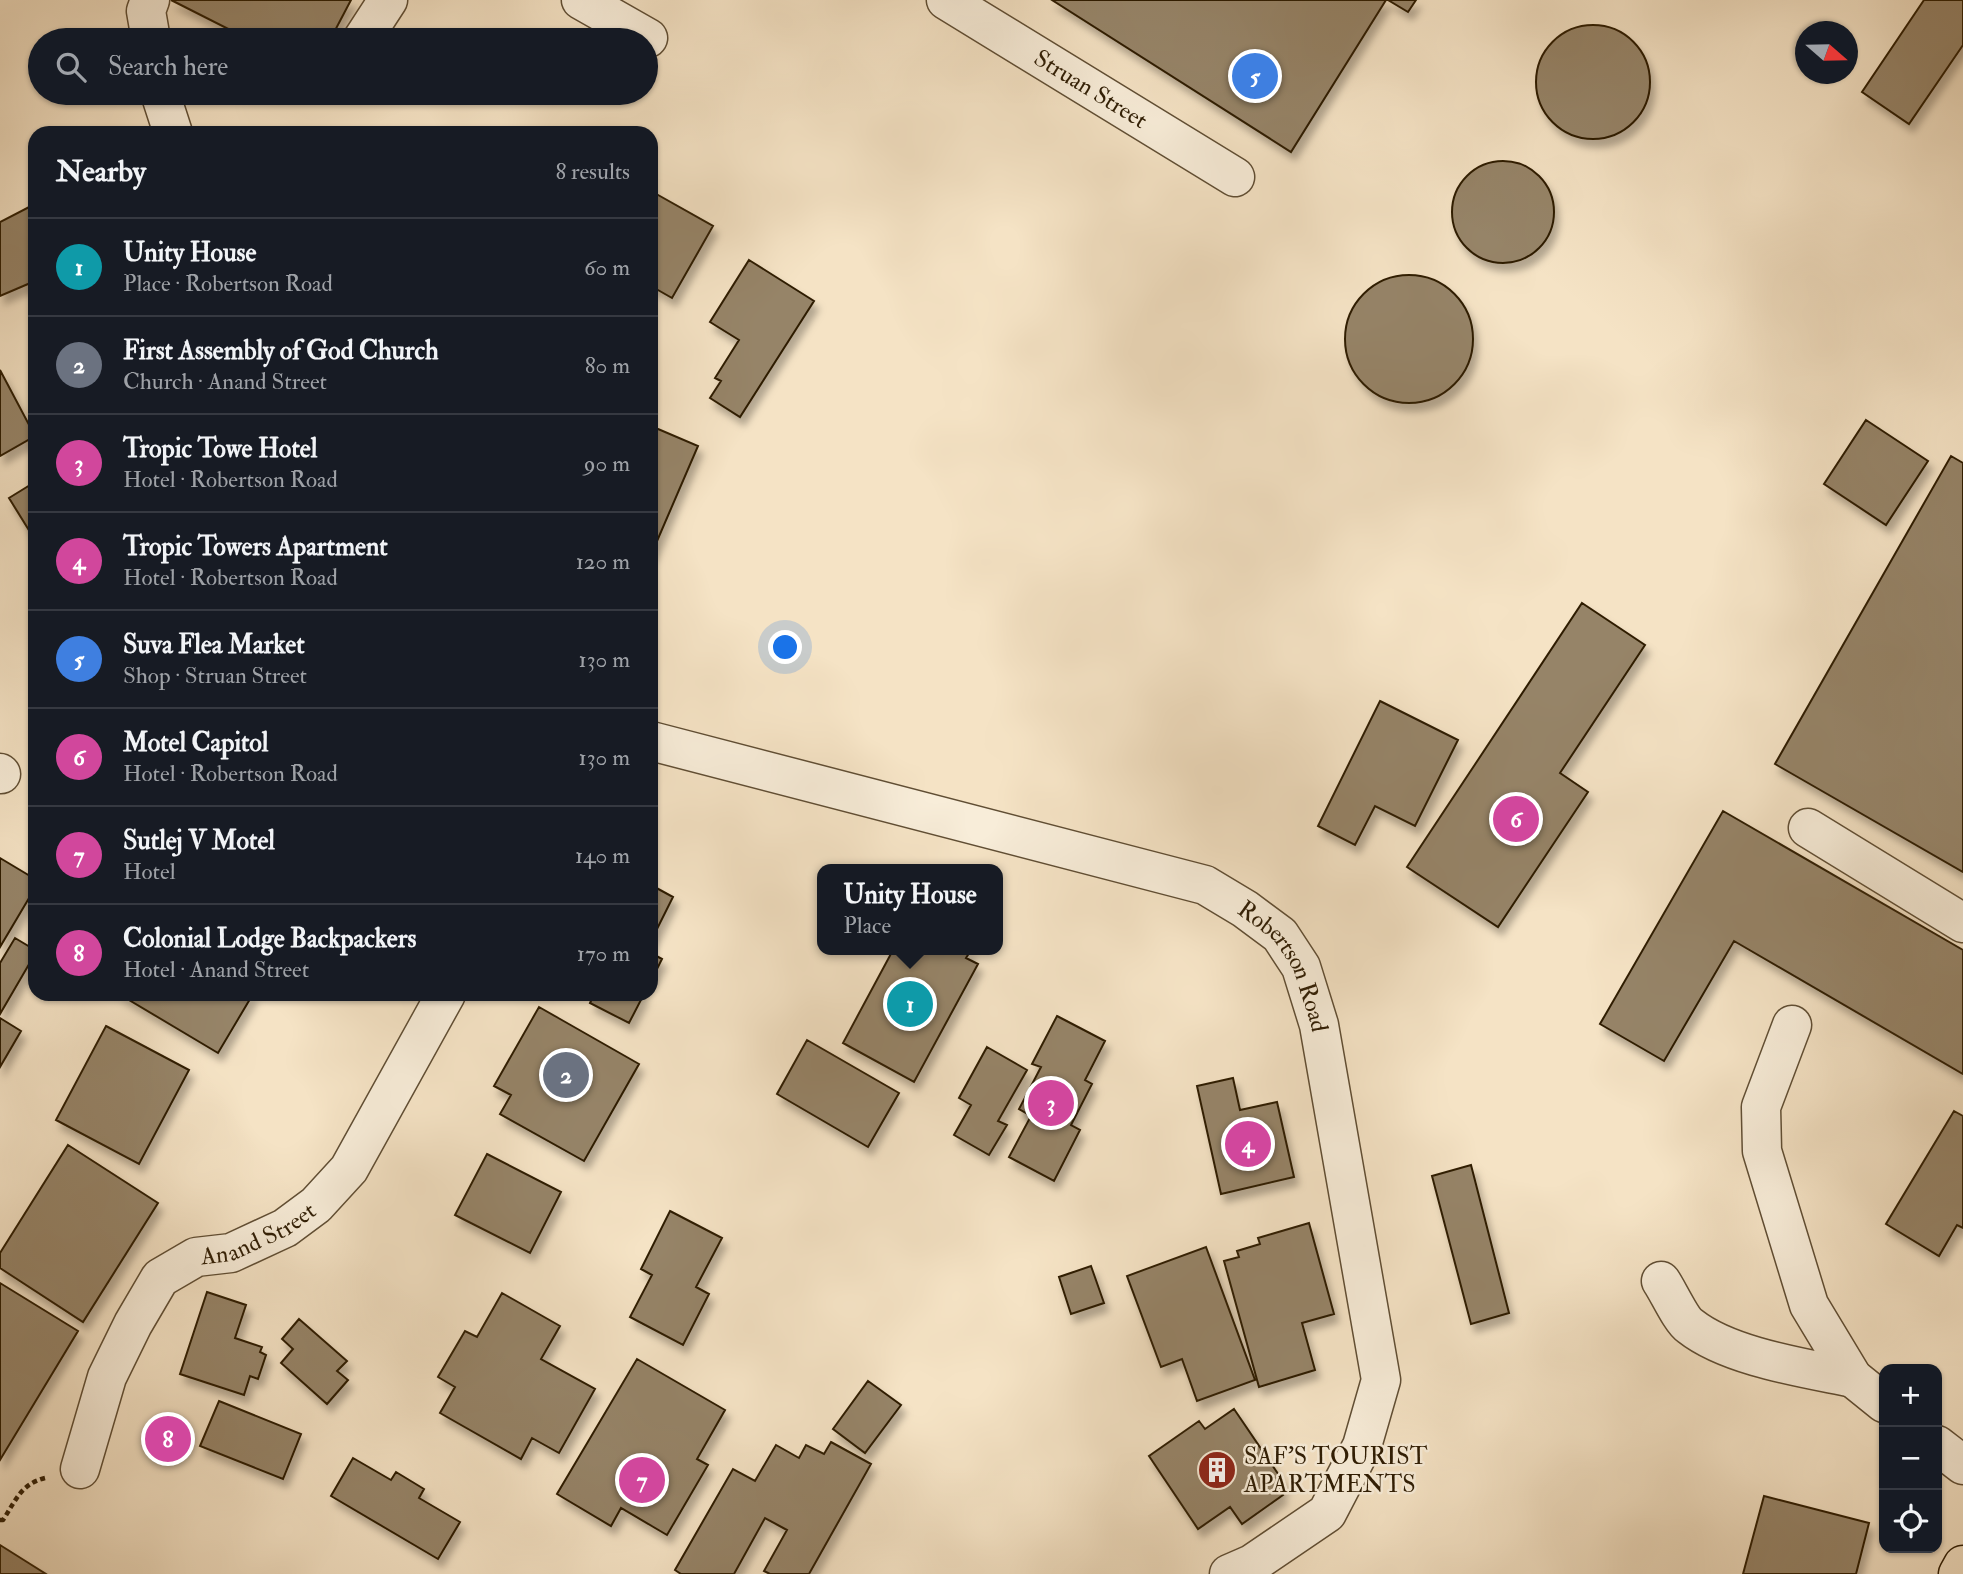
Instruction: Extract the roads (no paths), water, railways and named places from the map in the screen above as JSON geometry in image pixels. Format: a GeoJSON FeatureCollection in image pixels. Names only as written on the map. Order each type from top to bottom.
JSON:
{"type":"FeatureCollection","features":[{"type":"Feature","properties":{"kind":"highway"},"geometry":{"type":"LineString","coordinates":[[1958,1574],[1963,1565]]}},
{"type":"Feature","properties":{"kind":"street"},"geometry":{"type":"LineString","coordinates":[[149,28],[146,11],[150,0]]}},
{"type":"Feature","properties":{"kind":"street"},"geometry":{"type":"LineString","coordinates":[[370,28],[388,0]]}},
{"type":"Feature","properties":{"kind":"street"},"geometry":{"type":"LineString","coordinates":[[581,0],[630,28]]}},
{"type":"Feature","properties":{"kind":"street","name":"Struan Street"},"geometry":{"type":"LineString","coordinates":[[946,0],[1235,177]]}},
{"type":"Feature","properties":{"kind":"street"},"geometry":{"type":"LineString","coordinates":[[164,105],[171,126]]}},
{"type":"Feature","properties":{"kind":"street","name":"Robertson Road"},"geometry":{"type":"LineString","coordinates":[[658,743],[1205,885],[1245,909],[1280,936],[1301,967],[1319,1025],[1381,1380],[1362,1447],[1327,1513],[1252,1564],[1229,1574]]}},
{"type":"Feature","properties":{"kind":"street"},"geometry":{"type":"LineString","coordinates":[[1808,828],[1963,923]]}},
{"type":"Feature","properties":{"kind":"street","name":"Anand Street"},"geometry":{"type":"LineString","coordinates":[[80,1469],[107,1377],[132,1324],[160,1278],[196,1257],[231,1253],[285,1227],[316,1205],[349,1169],[442,1001]]}},
{"type":"Feature","properties":{"kind":"street"},"geometry":{"type":"LineString","coordinates":[[1792,1025],[1761,1107],[1762,1151],[1809,1305],[1853,1378],[1879,1399]]}},
{"type":"Feature","properties":{"kind":"street"},"geometry":{"type":"LineString","coordinates":[[1661,1281],[1688,1325],[1719,1343],[1764,1359],[1853,1378]]}},
{"type":"Feature","properties":{"kind":"street"},"geometry":{"type":"LineString","coordinates":[[1942,1449],[1963,1465]]}},
{"type":"Feature","properties":{"kind":"place","name":"Suva Flea Market"},"geometry":{"type":"Point","coordinates":[1255,76]}},
{"type":"Feature","properties":{"kind":"place","name":"Motel Capitol"},"geometry":{"type":"Point","coordinates":[1516,819]}},
{"type":"Feature","properties":{"kind":"place","name":"Unity House"},"geometry":{"type":"Point","coordinates":[910,1004]}},
{"type":"Feature","properties":{"kind":"place","name":"First Assembly of God Church"},"geometry":{"type":"Point","coordinates":[566,1075]}},
{"type":"Feature","properties":{"kind":"place","name":"Tropic Towe Hotel"},"geometry":{"type":"Point","coordinates":[1051,1103]}},
{"type":"Feature","properties":{"kind":"place","name":"Tropic Towers Apartment"},"geometry":{"type":"Point","coordinates":[1248,1144]}},
{"type":"Feature","properties":{"kind":"place","name":"Colonial Lodge Backpackers"},"geometry":{"type":"Point","coordinates":[168,1439]}},
{"type":"Feature","properties":{"kind":"place","name":"SAF'S TOURIST APARTMENTS"},"geometry":{"type":"Point","coordinates":[1217,1470]}},
{"type":"Feature","properties":{"kind":"place","name":"Sutlej V Motel"},"geometry":{"type":"Point","coordinates":[642,1480]}}]}
